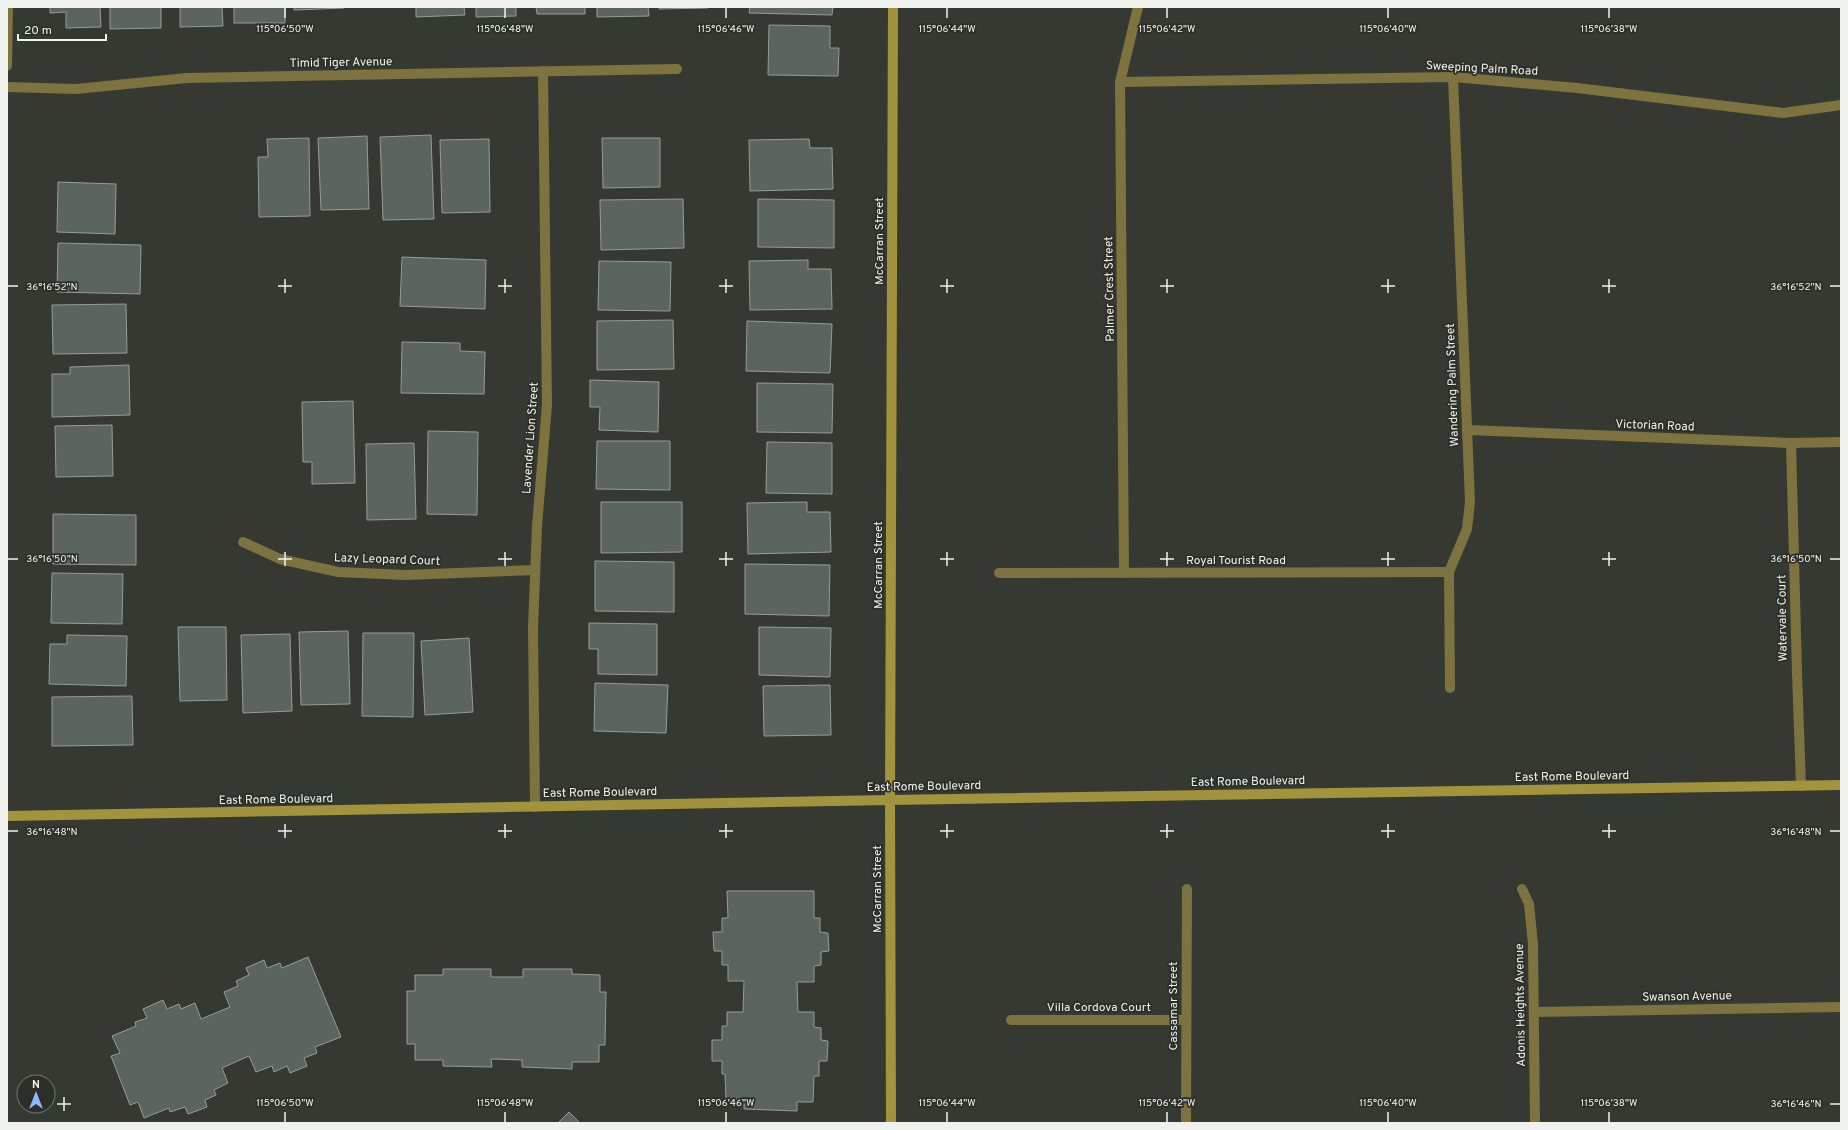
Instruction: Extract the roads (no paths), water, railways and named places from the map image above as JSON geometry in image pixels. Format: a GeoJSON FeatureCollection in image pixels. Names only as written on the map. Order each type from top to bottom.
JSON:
{"type":"FeatureCollection","features":[{"type":"Feature","properties":{"kind":"street"},"geometry":{"type":"LineString","coordinates":[[7,66],[8,7]]}},
{"type":"Feature","properties":{"kind":"street","name":"McCarran Street"},"geometry":{"type":"LineString","coordinates":[[891,1123],[890,800],[893,7]]}},
{"type":"Feature","properties":{"kind":"street","name":"Palmer Crest Street"},"geometry":{"type":"LineString","coordinates":[[1124,573],[1120,82],[1138,7]]}},
{"type":"Feature","properties":{"kind":"street","name":"Timid Tiger Avenue"},"geometry":{"type":"LineString","coordinates":[[7,86],[76,89],[187,78],[677,69]]}},
{"type":"Feature","properties":{"kind":"street","name":"Lavender Lion Street"},"geometry":{"type":"LineString","coordinates":[[535,807],[533,628],[535,570],[547,405],[543,71]]}},
{"type":"Feature","properties":{"kind":"street","name":"Sweeping Palm Road"},"geometry":{"type":"LineString","coordinates":[[1120,82],[1453,77],[1577,88],[1783,113],[1841,105]]}},
{"type":"Feature","properties":{"kind":"street","name":"Wandering Palm Street"},"geometry":{"type":"LineString","coordinates":[[1450,688],[1449,572],[1467,529],[1470,502],[1453,77]]}},
{"type":"Feature","properties":{"kind":"street","name":"Victorian Road"},"geometry":{"type":"LineString","coordinates":[[1467,430],[1791,443],[1841,442]]}},
{"type":"Feature","properties":{"kind":"street","name":"Watervale Court"},"geometry":{"type":"LineString","coordinates":[[1791,443],[1801,786]]}},
{"type":"Feature","properties":{"kind":"street","name":"Lazy Leopard Court"},"geometry":{"type":"LineString","coordinates":[[244,542],[280,559],[338,572],[406,575],[535,570]]}},
{"type":"Feature","properties":{"kind":"street","name":"Royal Tourist Road"},"geometry":{"type":"LineString","coordinates":[[999,573],[1449,572]]}},
{"type":"Feature","properties":{"kind":"street","name":"East Rome Boulevard"},"geometry":{"type":"LineString","coordinates":[[7,816],[1841,785]]}},
{"type":"Feature","properties":{"kind":"street","name":"Cassamar Street"},"geometry":{"type":"LineString","coordinates":[[1186,1123],[1187,888]]}},
{"type":"Feature","properties":{"kind":"street","name":"Adonis Heights Avenue"},"geometry":{"type":"LineString","coordinates":[[1522,888],[1529,904],[1533,944],[1535,1123]]}},
{"type":"Feature","properties":{"kind":"street","name":"Swanson Avenue"},"geometry":{"type":"LineString","coordinates":[[1534,1012],[1841,1007]]}},
{"type":"Feature","properties":{"kind":"street","name":"Villa Cordova Court"},"geometry":{"type":"LineString","coordinates":[[1011,1020],[1186,1020]]}}]}
